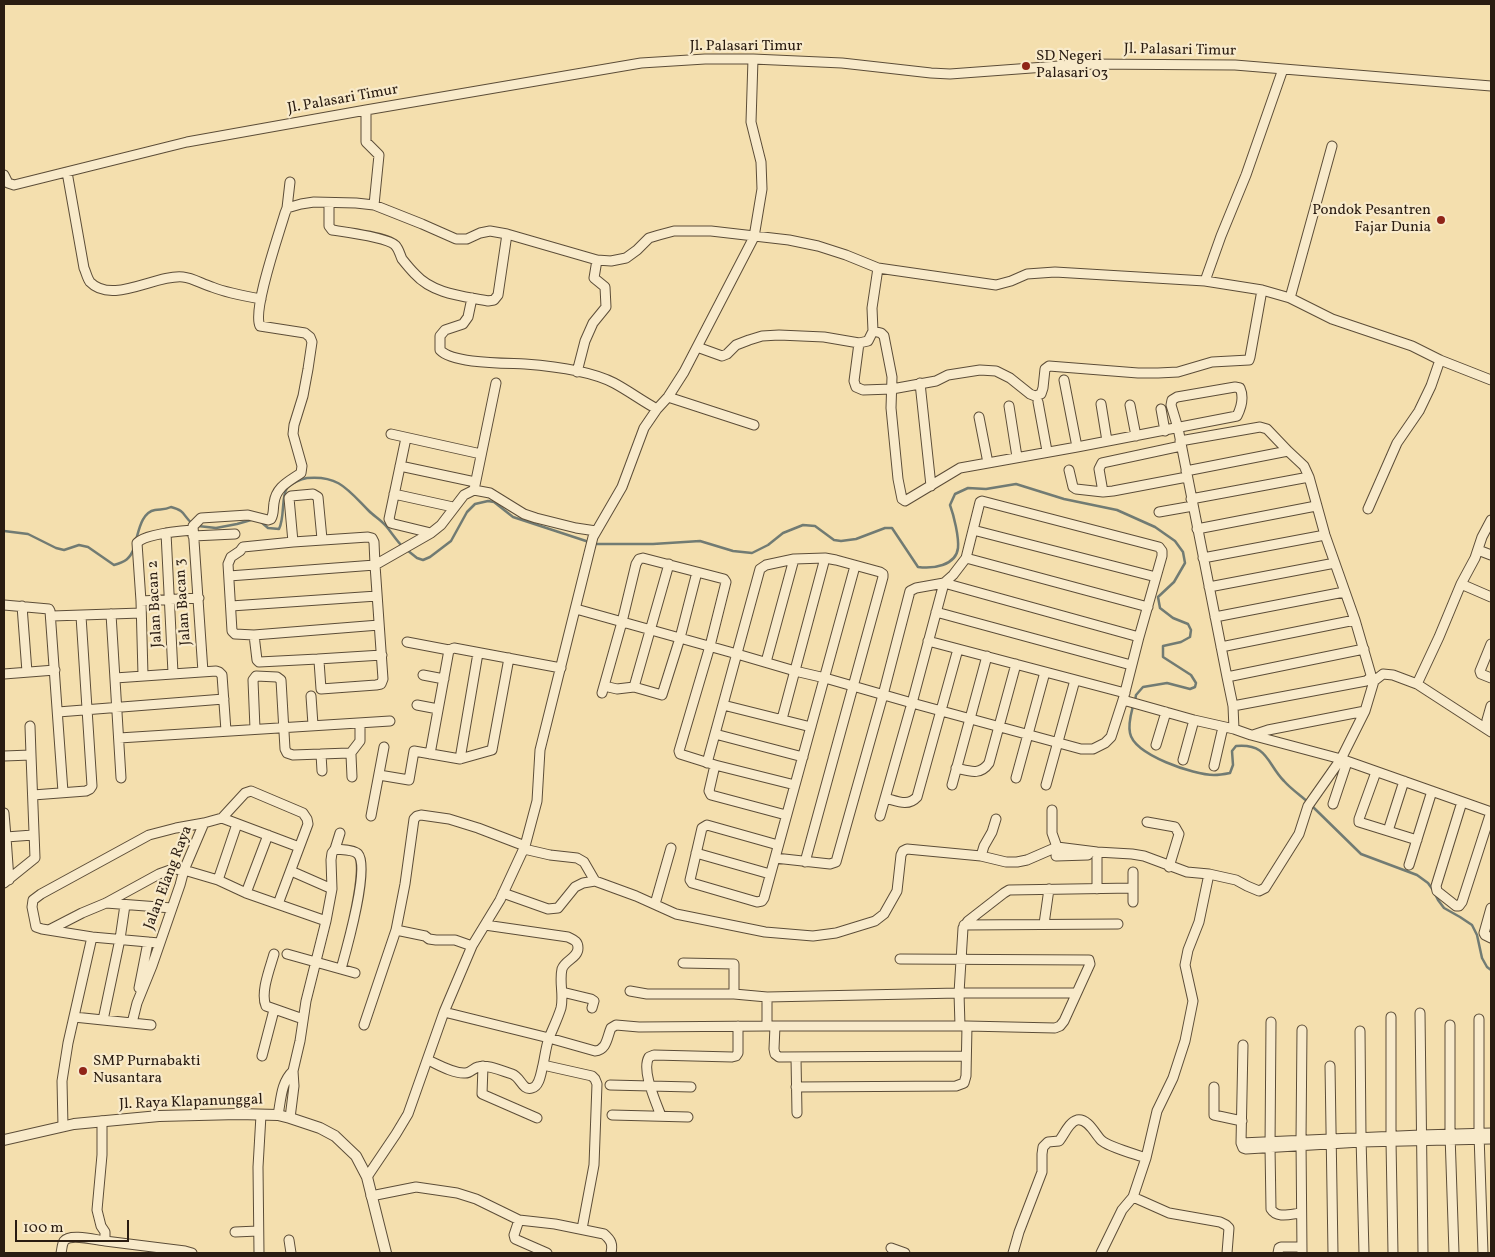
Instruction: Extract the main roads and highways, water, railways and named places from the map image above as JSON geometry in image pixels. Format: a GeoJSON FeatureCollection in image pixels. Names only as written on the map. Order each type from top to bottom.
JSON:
{"type":"FeatureCollection","features":[{"type":"Feature","properties":{"kind":"waterway"},"geometry":{"type":"LineString","coordinates":[[261,522],[268,528],[279,529],[287,488],[305,479],[327,479],[349,491],[384,524],[403,547]]}},
{"type":"Feature","properties":{"kind":"waterway"},"geometry":{"type":"LineString","coordinates":[[407,550],[423,560],[430,557],[451,541],[467,512],[475,504],[488,501],[494,502],[513,517],[597,544],[653,544],[700,541],[733,551],[752,553],[768,545],[783,533],[803,525],[815,526],[834,540],[841,541],[856,539],[885,528],[892,528],[918,567],[936,567],[953,559],[958,548],[955,521],[950,505],[955,494],[968,488],[986,489],[1016,484],[1064,499],[1117,510],[1155,527],[1175,541],[1183,552],[1185,563],[1174,582],[1158,597],[1160,608],[1173,618],[1188,624],[1191,630],[1190,637],[1181,642],[1163,646],[1163,657],[1191,675],[1196,683],[1195,687],[1190,689],[1167,683],[1143,687],[1136,695],[1135,701]]}},
{"type":"Feature","properties":{"kind":"waterway"},"geometry":{"type":"LineString","coordinates":[[136,540],[144,518],[151,511],[171,507],[182,512],[193,524]]}},
{"type":"Feature","properties":{"kind":"waterway"},"geometry":{"type":"LineString","coordinates":[[198,526],[216,528],[251,520]]}},
{"type":"Feature","properties":{"kind":"waterway"},"geometry":{"type":"LineString","coordinates":[[4,531],[28,534],[64,550],[79,545],[88,547],[114,565],[127,560],[134,548]]}},
{"type":"Feature","properties":{"kind":"waterway"},"geometry":{"type":"LineString","coordinates":[[1133,706],[1130,733],[1134,741],[1153,756],[1193,772],[1218,775],[1230,773],[1233,765],[1232,751],[1236,746],[1255,748],[1266,756],[1287,784],[1308,802]]}},
{"type":"Feature","properties":{"kind":"waterway"},"geometry":{"type":"LineString","coordinates":[[1312,806],[1361,854],[1417,875],[1428,883],[1444,908],[1472,925],[1477,935],[1482,958],[1491,970]]}},
{"type":"Feature","properties":{"kind":"place","name":"SD Negeri Palasari 03"},"geometry":{"type":"Point","coordinates":[1026,66]}},
{"type":"Feature","properties":{"kind":"place","name":"Pondok Pesantren Fajar Dunia"},"geometry":{"type":"Point","coordinates":[1441,220]}},
{"type":"Feature","properties":{"kind":"place","name":"SMP Purnabakti Nusantara"},"geometry":{"type":"Point","coordinates":[83,1071]}}]}
